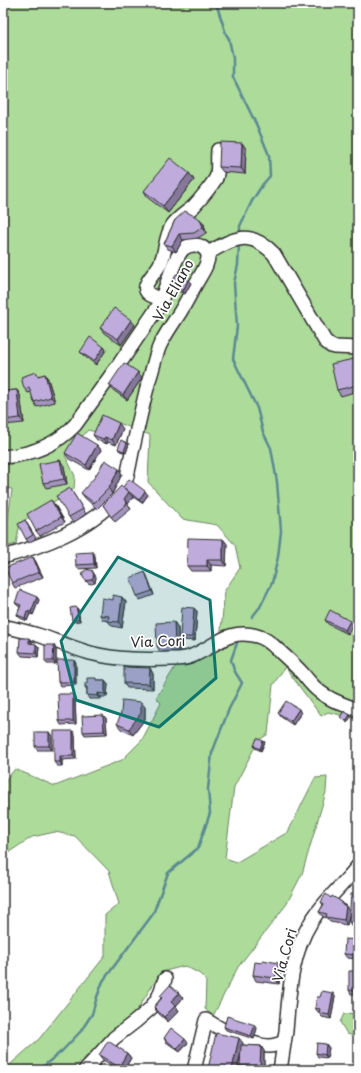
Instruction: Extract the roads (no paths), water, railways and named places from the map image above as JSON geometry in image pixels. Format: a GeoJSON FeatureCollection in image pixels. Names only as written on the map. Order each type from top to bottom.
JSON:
{"type":"FeatureCollection","features":[{"type":"Feature","properties":{"kind":"street"},"geometry":{"type":"LineString","coordinates":[[162,299],[148,294],[146,289],[147,282],[160,264],[172,226],[178,218],[194,205],[216,177],[218,150]]}},
{"type":"Feature","properties":{"kind":"street"},"geometry":{"type":"LineString","coordinates":[[208,253],[229,242],[240,239],[251,238],[260,242],[274,254],[327,343],[335,347],[358,348]]}},
{"type":"Feature","properties":{"kind":"street","name":"Via Eliano"},"geometry":{"type":"LineString","coordinates":[[3,457],[16,456],[35,451],[56,441],[68,433],[158,307],[173,268],[183,250],[190,246],[197,245],[203,248],[208,253],[208,260],[187,301],[158,350],[126,476],[119,494],[99,513],[70,532],[32,548],[3,557]]}},
{"type":"Feature","properties":{"kind":"street","name":"Via Cori"},"geometry":{"type":"LineString","coordinates":[[3,626],[91,653],[117,658],[140,660],[180,659],[192,656],[215,642],[231,636],[242,634],[259,636],[268,641],[283,654],[320,692],[331,699],[358,710]]}},
{"type":"Feature","properties":{"kind":"street","name":"Via Cori"},"geometry":{"type":"LineString","coordinates":[[280,1070],[291,984],[295,962],[302,940],[309,925],[318,912],[358,866]]}},
{"type":"Feature","properties":{"kind":"street"},"geometry":{"type":"LineString","coordinates":[[85,1070],[114,1038],[151,1008],[159,996],[165,979]]}},
{"type":"Feature","properties":{"kind":"street"},"geometry":{"type":"LineString","coordinates":[[194,1070],[206,1020],[227,1032],[250,1042],[274,1046],[284,1042]]}},
{"type":"Feature","properties":{"kind":"waterway"},"geometry":{"type":"LineString","coordinates":[[216,3],[229,39],[233,58],[233,77],[257,126],[269,155],[270,176],[252,201],[240,226],[240,235]]}},
{"type":"Feature","properties":{"kind":"waterway"},"geometry":{"type":"LineString","coordinates":[[239,244],[238,265],[234,283],[237,326],[233,359],[257,408],[263,432],[271,448],[277,482],[281,531],[278,557],[272,583],[260,607],[252,617]]}},
{"type":"Feature","properties":{"kind":"waterway"},"geometry":{"type":"LineString","coordinates":[[38,1070],[62,1051],[81,1031],[92,1014],[103,981],[153,914],[168,873],[198,848],[210,813],[208,789],[212,753],[229,709],[242,683],[234,670],[231,660],[237,643]]}}]}
